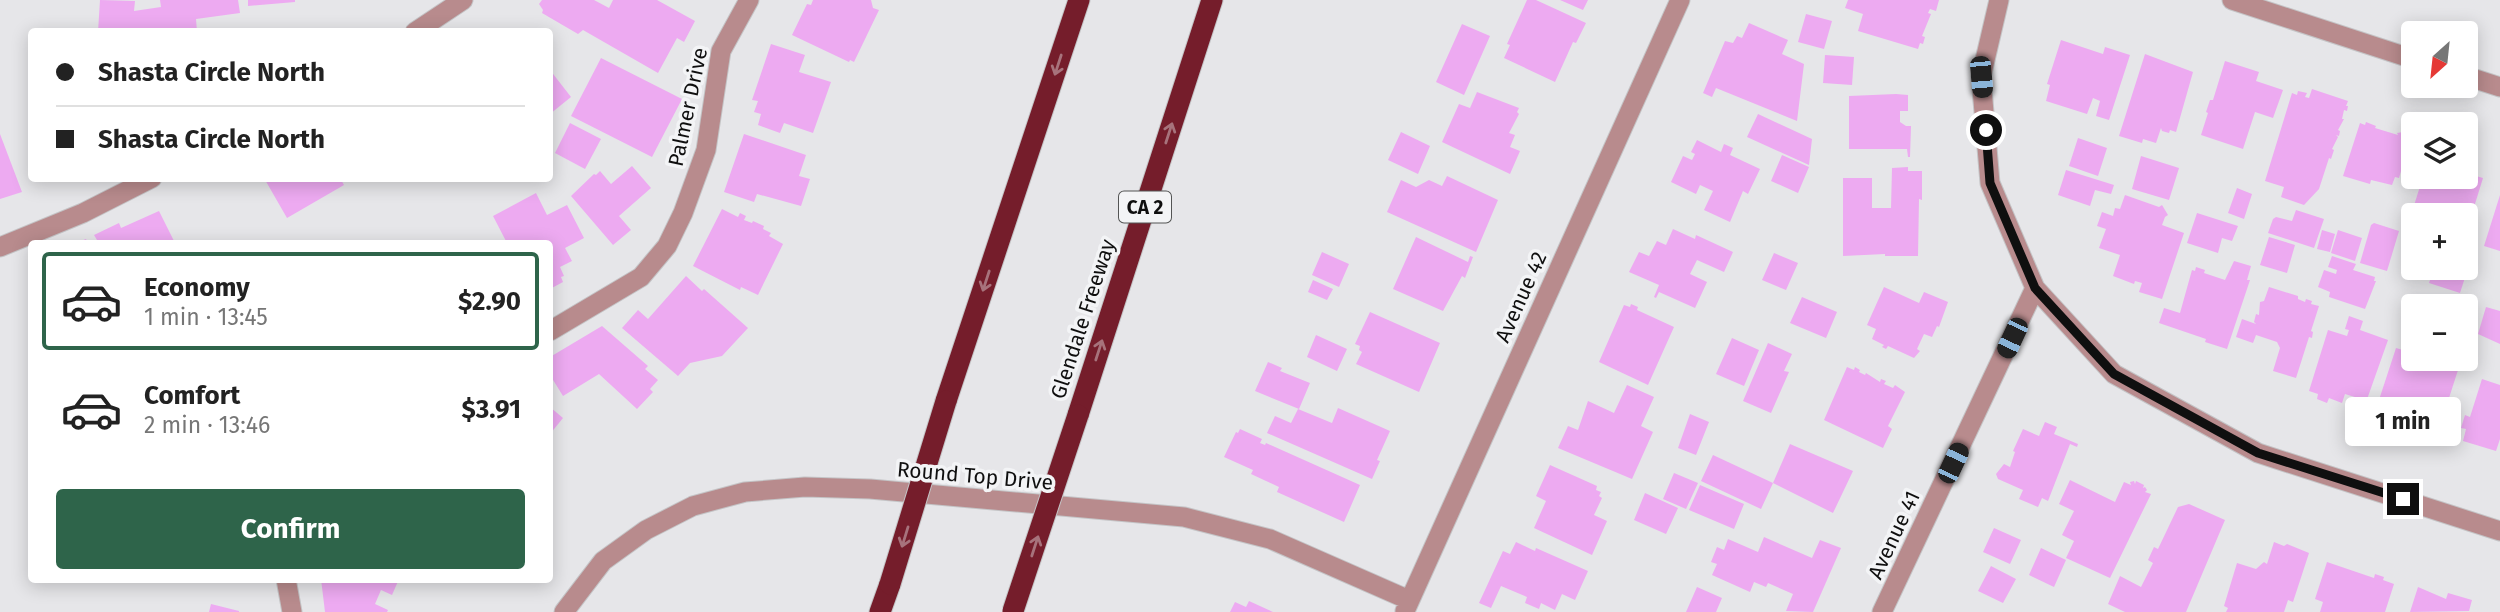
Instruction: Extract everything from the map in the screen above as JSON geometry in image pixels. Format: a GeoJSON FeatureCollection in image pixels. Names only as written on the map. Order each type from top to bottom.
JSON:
{"type":"FeatureCollection","features":[{"type":"Feature","properties":{"kind":"highway"},"geometry":{"type":"LineString","coordinates":[[880,612],[946,401],[1079,0]]}},
{"type":"Feature","properties":{"kind":"highway","name":"Glendale Freeway"},"geometry":{"type":"LineString","coordinates":[[1013,611],[1212,0]]}},
{"type":"Feature","properties":{"kind":"street"},"geometry":{"type":"LineString","coordinates":[[421,28],[463,0]]}},
{"type":"Feature","properties":{"kind":"street","name":"Palmer Drive"},"geometry":{"type":"LineString","coordinates":[[553,329],[641,277],[667,246],[706,150],[721,51],[749,0]]}},
{"type":"Feature","properties":{"kind":"street","name":"Avenue 42"},"geometry":{"type":"LineString","coordinates":[[1407,606],[1680,0]]}},
{"type":"Feature","properties":{"kind":"street"},"geometry":{"type":"LineString","coordinates":[[1998,0],[1981,77],[1990,183],[2035,288],[2114,374],[2258,453],[2500,531]]}},
{"type":"Feature","properties":{"kind":"street"},"geometry":{"type":"LineString","coordinates":[[2232,0],[2401,55]]}},
{"type":"Feature","properties":{"kind":"street"},"geometry":{"type":"LineString","coordinates":[[2478,80],[2500,87]]}},
{"type":"Feature","properties":{"kind":"street"},"geometry":{"type":"LineString","coordinates":[[0,247],[83,213],[144,182]]}},
{"type":"Feature","properties":{"kind":"street","name":"Avenue 41"},"geometry":{"type":"LineString","coordinates":[[1882,612],[2035,288]]}},
{"type":"Feature","properties":{"kind":"street","name":"Round Top Drive"},"geometry":{"type":"LineString","coordinates":[[564,612],[603,561],[646,530],[693,506],[744,492],[805,487],[870,489],[1184,517],[1270,539],[1407,606]]}},
{"type":"Feature","properties":{"kind":"street"},"geometry":{"type":"LineString","coordinates":[[287,583],[292,612]]}},
{"type":"Feature","properties":{"kind":"building"},"geometry":{"type":"Polygon","coordinates":[[[100,0],[135,1],[134,11],[161,7],[160,0],[238,0],[240,13],[196,19],[197,28],[98,28],[100,0]]]}},
{"type":"Feature","properties":{"kind":"building"},"geometry":{"type":"Polygon","coordinates":[[[248,0],[295,0],[295,2],[248,6],[248,0]]]}},
{"type":"Feature","properties":{"kind":"building"},"geometry":{"type":"Polygon","coordinates":[[[542,0],[594,0],[609,8],[613,0],[657,0],[695,21],[684,42],[677,38],[658,73],[583,30],[578,34],[542,13],[539,4],[542,0]]]}},
{"type":"Feature","properties":{"kind":"building"},"geometry":{"type":"Polygon","coordinates":[[[813,0],[871,0],[873,8],[879,10],[854,62],[792,35],[807,4],[811,5],[813,0]]]}},
{"type":"Feature","properties":{"kind":"building"},"geometry":{"type":"Polygon","coordinates":[[[1527,0],[1536,0],[1586,23],[1576,43],[1573,42],[1555,82],[1504,58],[1510,45],[1507,44],[1527,0]]]}},
{"type":"Feature","properties":{"kind":"building"},"geometry":{"type":"Polygon","coordinates":[[[1560,0],[1588,0],[1583,10],[1560,0]]]}},
{"type":"Feature","properties":{"kind":"building"},"geometry":{"type":"Polygon","coordinates":[[[1848,0],[1939,0],[1936,11],[1930,9],[1928,13],[1931,14],[1922,36],[1925,37],[1918,49],[1858,31],[1863,14],[1845,8],[1848,0]]]}},
{"type":"Feature","properties":{"kind":"building"},"geometry":{"type":"Polygon","coordinates":[[[1806,14],[1832,21],[1824,49],[1798,42],[1806,14]]]}},
{"type":"Feature","properties":{"kind":"building"},"geometry":{"type":"Polygon","coordinates":[[[1749,23],[1788,40],[1782,54],[1804,64],[1797,121],[1716,88],[1712,97],[1703,93],[1725,41],[1733,43],[1737,36],[1742,38],[1749,23]]]}},
{"type":"Feature","properties":{"kind":"building"},"geometry":{"type":"Polygon","coordinates":[[[1462,24],[1490,36],[1464,95],[1436,82],[1462,24]]]}},
{"type":"Feature","properties":{"kind":"building"},"geometry":{"type":"Polygon","coordinates":[[[2061,40],[2103,54],[2105,47],[2130,55],[2109,120],[2096,116],[2100,101],[2093,98],[2087,114],[2046,101],[2050,85],[2047,84],[2061,40]]]}},
{"type":"Feature","properties":{"kind":"building"},"geometry":{"type":"Polygon","coordinates":[[[771,44],[805,55],[799,72],[831,82],[813,133],[784,123],[780,133],[758,125],[761,114],[754,112],[758,101],[752,100],[771,44]]]}},
{"type":"Feature","properties":{"kind":"building"},"geometry":{"type":"Polygon","coordinates":[[[2145,54],[2193,72],[2176,132],[2170,130],[2169,133],[2161,128],[2156,143],[2143,139],[2142,143],[2119,136],[2145,54]]]}},
{"type":"Feature","properties":{"kind":"building"},"geometry":{"type":"Polygon","coordinates":[[[1825,55],[1854,57],[1852,85],[1823,83],[1825,55]]]}},
{"type":"Feature","properties":{"kind":"building"},"geometry":{"type":"Polygon","coordinates":[[[601,58],[682,99],[652,157],[571,116],[601,58]]]}},
{"type":"Feature","properties":{"kind":"building"},"geometry":{"type":"Polygon","coordinates":[[[2225,61],[2259,72],[2256,81],[2283,90],[2273,118],[2255,112],[2243,149],[2201,135],[2208,113],[2206,112],[2210,100],[2213,100],[2225,61]]]}},
{"type":"Feature","properties":{"kind":"building"},"geometry":{"type":"Polygon","coordinates":[[[553,74],[571,97],[553,112],[553,74]]]}},
{"type":"Feature","properties":{"kind":"building"},"geometry":{"type":"Polygon","coordinates":[[[2312,89],[2348,101],[2348,106],[2347,111],[2344,110],[2344,119],[2338,130],[2339,136],[2336,135],[2338,137],[2332,149],[2334,150],[2319,189],[2304,205],[2281,197],[2284,187],[2265,181],[2292,93],[2307,93],[2305,97],[2309,98],[2312,89]]]}},
{"type":"Feature","properties":{"kind":"building"},"geometry":{"type":"Polygon","coordinates":[[[1477,92],[1519,108],[1519,114],[1509,133],[1515,135],[1510,147],[1520,151],[1510,174],[1442,142],[1459,104],[1470,108],[1477,92]]]}},
{"type":"Feature","properties":{"kind":"building"},"geometry":{"type":"Polygon","coordinates":[[[1908,95],[1908,111],[1900,111],[1900,122],[1911,126],[1910,157],[1907,149],[1849,149],[1849,96],[1908,95]]]}},
{"type":"Feature","properties":{"kind":"building"},"geometry":{"type":"Polygon","coordinates":[[[1758,114],[1812,139],[1809,165],[1747,137],[1758,114]]]}},
{"type":"Feature","properties":{"kind":"building"},"geometry":{"type":"Polygon","coordinates":[[[2366,122],[2376,126],[2375,128],[2398,135],[2397,133],[2401,132],[2401,171],[2399,178],[2395,177],[2392,185],[2371,180],[2370,184],[2343,176],[2360,123],[2365,125],[2366,122]]]}},
{"type":"Feature","properties":{"kind":"building"},"geometry":{"type":"Polygon","coordinates":[[[570,123],[601,139],[585,169],[555,153],[570,123]]]}},
{"type":"Feature","properties":{"kind":"building"},"geometry":{"type":"Polygon","coordinates":[[[1401,132],[1430,146],[1418,174],[1388,160],[1401,132]]]}},
{"type":"Feature","properties":{"kind":"building"},"geometry":{"type":"Polygon","coordinates":[[[0,134],[22,192],[0,199],[0,134]]]}},
{"type":"Feature","properties":{"kind":"building"},"geometry":{"type":"Polygon","coordinates":[[[744,134],[806,155],[799,176],[810,179],[801,206],[757,194],[754,202],[724,192],[744,134]]]}},
{"type":"Feature","properties":{"kind":"building"},"geometry":{"type":"Polygon","coordinates":[[[2078,138],[2107,148],[2098,176],[2069,166],[2078,138]]]}},
{"type":"Feature","properties":{"kind":"building"},"geometry":{"type":"Polygon","coordinates":[[[1697,140],[1721,152],[1724,144],[1733,148],[1730,155],[1760,169],[1748,194],[1743,191],[1730,222],[1704,210],[1713,191],[1700,185],[1696,194],[1671,182],[1683,156],[1692,160],[1695,154],[1691,152],[1697,140]]]}},
{"type":"Feature","properties":{"kind":"building"},"geometry":{"type":"Polygon","coordinates":[[[1782,155],[1809,167],[1798,193],[1771,181],[1782,155]]]}},
{"type":"Feature","properties":{"kind":"building"},"geometry":{"type":"Polygon","coordinates":[[[2141,156],[2179,168],[2169,200],[2132,189],[2141,156]]]}},
{"type":"Feature","properties":{"kind":"building"},"geometry":{"type":"Polygon","coordinates":[[[632,166],[651,188],[619,216],[631,230],[613,245],[571,196],[600,171],[611,184],[632,166]]]}},
{"type":"Feature","properties":{"kind":"building"},"geometry":{"type":"Polygon","coordinates":[[[1908,167],[1908,171],[1922,171],[1918,256],[1843,256],[1843,178],[1872,178],[1872,208],[1891,208],[1892,168],[1908,167]]]}},
{"type":"Feature","properties":{"kind":"building"},"geometry":{"type":"Polygon","coordinates":[[[2066,170],[2114,185],[2111,194],[2095,190],[2090,206],[2058,195],[2066,170]]]}},
{"type":"Feature","properties":{"kind":"building"},"geometry":{"type":"Polygon","coordinates":[[[1447,176],[1498,200],[1476,252],[1387,212],[1401,180],[1416,187],[1429,180],[1442,186],[1447,176]]]}},
{"type":"Feature","properties":{"kind":"building"},"geometry":{"type":"Polygon","coordinates":[[[2478,177],[2483,178],[2475,203],[2415,203],[2419,189],[2478,189],[2478,177]]]}},
{"type":"Feature","properties":{"kind":"building"},"geometry":{"type":"Polygon","coordinates":[[[266,182],[342,182],[344,185],[287,218],[266,182]]]}},
{"type":"Feature","properties":{"kind":"building"},"geometry":{"type":"Polygon","coordinates":[[[2237,188],[2252,194],[2244,219],[2228,213],[2237,188]]]}},
{"type":"Feature","properties":{"kind":"building"},"geometry":{"type":"Polygon","coordinates":[[[536,193],[547,215],[567,205],[584,238],[565,248],[572,261],[560,267],[564,276],[561,277],[563,282],[553,287],[553,240],[505,240],[493,216],[536,193]]]}},
{"type":"Feature","properties":{"kind":"building"},"geometry":{"type":"Polygon","coordinates":[[[2125,195],[2159,207],[2162,205],[2168,215],[2162,225],[2184,233],[2162,299],[2139,292],[2142,283],[2135,281],[2134,284],[2113,276],[2120,255],[2099,248],[2106,229],[2097,226],[2102,212],[2113,216],[2115,208],[2120,209],[2125,195]]]}},
{"type":"Feature","properties":{"kind":"building"},"geometry":{"type":"Polygon","coordinates":[[[2500,195],[2500,251],[2484,246],[2500,195]]]}},
{"type":"Feature","properties":{"kind":"building"},"geometry":{"type":"Polygon","coordinates":[[[722,209],[738,217],[740,213],[746,216],[744,220],[764,226],[763,229],[771,233],[769,236],[783,244],[758,295],[741,287],[740,290],[693,266],[722,209]]]}},
{"type":"Feature","properties":{"kind":"building"},"geometry":{"type":"Polygon","coordinates":[[[2296,210],[2324,219],[2314,248],[2268,233],[2273,219],[2276,217],[2292,221],[2296,210]]]}},
{"type":"Feature","properties":{"kind":"building"},"geometry":{"type":"Polygon","coordinates":[[[159,211],[174,240],[97,240],[94,235],[119,223],[121,228],[159,211]]]}},
{"type":"Feature","properties":{"kind":"building"},"geometry":{"type":"Polygon","coordinates":[[[2197,213],[2238,226],[2232,241],[2222,238],[2218,253],[2187,243],[2197,213]]]}},
{"type":"Feature","properties":{"kind":"building"},"geometry":{"type":"Polygon","coordinates":[[[2374,223],[2399,231],[2387,271],[2360,263],[2371,225],[2374,223]]]}},
{"type":"Feature","properties":{"kind":"building"},"geometry":{"type":"Polygon","coordinates":[[[1673,229],[1695,239],[1696,235],[1733,252],[1724,272],[1697,260],[1690,274],[1707,282],[1695,308],[1659,292],[1656,298],[1654,297],[1659,285],[1629,272],[1639,252],[1649,256],[1657,241],[1666,245],[1673,229]]]}},
{"type":"Feature","properties":{"kind":"building"},"geometry":{"type":"Polygon","coordinates":[[[2322,230],[2335,234],[2330,252],[2317,249],[2322,230]]]}},
{"type":"Feature","properties":{"kind":"building"},"geometry":{"type":"Polygon","coordinates":[[[2338,230],[2362,238],[2355,261],[2331,253],[2338,230]]]}},
{"type":"Feature","properties":{"kind":"building"},"geometry":{"type":"Polygon","coordinates":[[[1416,237],[1468,262],[1470,256],[1473,257],[1465,278],[1462,276],[1443,311],[1393,289],[1416,237]]]}},
{"type":"Feature","properties":{"kind":"building"},"geometry":{"type":"Polygon","coordinates":[[[2269,237],[2295,245],[2287,273],[2260,265],[2269,237]]]}},
{"type":"Feature","properties":{"kind":"building"},"geometry":{"type":"Polygon","coordinates":[[[1322,252],[1349,264],[1339,287],[1312,275],[1322,252]]]}},
{"type":"Feature","properties":{"kind":"building"},"geometry":{"type":"Polygon","coordinates":[[[1774,253],[1798,263],[1786,290],[1762,280],[1774,253]]]}},
{"type":"Feature","properties":{"kind":"building"},"geometry":{"type":"Polygon","coordinates":[[[2332,256],[2356,264],[2353,270],[2375,277],[2376,281],[2365,309],[2329,297],[2330,292],[2318,287],[2324,270],[2336,274],[2337,270],[2328,267],[2332,256]]]}},
{"type":"Feature","properties":{"kind":"building"},"geometry":{"type":"Polygon","coordinates":[[[2234,261],[2251,266],[2247,280],[2250,280],[2227,349],[2159,323],[2164,308],[2180,313],[2192,270],[2195,271],[2196,267],[2205,270],[2204,273],[2225,280],[2234,261]]]}},
{"type":"Feature","properties":{"kind":"building"},"geometry":{"type":"Polygon","coordinates":[[[686,276],[748,328],[722,356],[690,363],[678,376],[622,328],[638,310],[648,319],[686,276]]]}},
{"type":"Feature","properties":{"kind":"building"},"geometry":{"type":"Polygon","coordinates":[[[1313,280],[1333,289],[1327,300],[1308,292],[1313,280]]]}},
{"type":"Feature","properties":{"kind":"building"},"geometry":{"type":"Polygon","coordinates":[[[2430,280],[2464,280],[2460,293],[2429,283],[2430,280]]]}},
{"type":"Feature","properties":{"kind":"building"},"geometry":{"type":"Polygon","coordinates":[[[1884,287],[1919,303],[1924,292],[1948,302],[1939,327],[1937,326],[1932,337],[1924,334],[1917,349],[1920,351],[1914,358],[1888,346],[1886,349],[1872,339],[1876,329],[1867,325],[1884,287]]]}},
{"type":"Feature","properties":{"kind":"building"},"geometry":{"type":"Polygon","coordinates":[[[2269,287],[2298,296],[2298,299],[2305,302],[2306,299],[2312,301],[2311,304],[2319,306],[2311,331],[2312,338],[2309,337],[2296,378],[2273,371],[2280,348],[2277,342],[2256,335],[2253,343],[2236,337],[2242,319],[2256,324],[2254,322],[2256,314],[2259,315],[2260,302],[2264,301],[2269,287]]]}},
{"type":"Feature","properties":{"kind":"building"},"geometry":{"type":"Polygon","coordinates":[[[1802,297],[1837,312],[1826,338],[1790,323],[1802,297]]]}},
{"type":"Feature","properties":{"kind":"building"},"geometry":{"type":"Polygon","coordinates":[[[1631,304],[1638,307],[1637,310],[1674,327],[1648,385],[1599,362],[1624,305],[1630,307],[1631,304]]]}},
{"type":"Feature","properties":{"kind":"building"},"geometry":{"type":"Polygon","coordinates":[[[2486,307],[2500,311],[2500,344],[2478,334],[2486,307]]]}},
{"type":"Feature","properties":{"kind":"building"},"geometry":{"type":"Polygon","coordinates":[[[1370,312],[1440,343],[1419,392],[1356,364],[1362,352],[1359,350],[1360,346],[1355,344],[1370,312]]]}},
{"type":"Feature","properties":{"kind":"building"},"geometry":{"type":"Polygon","coordinates":[[[2349,316],[2363,321],[2360,330],[2388,340],[2365,405],[2357,402],[2358,398],[2345,394],[2342,403],[2329,398],[2327,403],[2317,399],[2318,394],[2309,391],[2328,330],[2347,336],[2349,330],[2345,329],[2349,316]]]}},
{"type":"Feature","properties":{"kind":"building"},"geometry":{"type":"Polygon","coordinates":[[[602,326],[648,366],[645,369],[658,380],[650,389],[653,392],[637,409],[599,374],[563,396],[553,380],[553,355],[602,326]]]}},
{"type":"Feature","properties":{"kind":"building"},"geometry":{"type":"Polygon","coordinates":[[[1316,335],[1347,349],[1337,371],[1307,357],[1316,335]]]}},
{"type":"Feature","properties":{"kind":"building"},"geometry":{"type":"Polygon","coordinates":[[[1732,338],[1759,350],[1744,386],[1716,374],[1732,338]]]}},
{"type":"Feature","properties":{"kind":"building"},"geometry":{"type":"Polygon","coordinates":[[[1768,343],[1792,354],[1784,371],[1789,372],[1771,413],[1743,401],[1768,343]]]}},
{"type":"Feature","properties":{"kind":"building"},"geometry":{"type":"Polygon","coordinates":[[[2396,348],[2401,349],[2401,371],[2458,371],[2438,432],[2399,421],[2402,411],[2378,403],[2396,348]]]}},
{"type":"Feature","properties":{"kind":"building"},"geometry":{"type":"Polygon","coordinates":[[[1268,362],[1282,368],[1280,371],[1310,383],[1299,409],[1255,391],[1268,362]]]}},
{"type":"Feature","properties":{"kind":"building"},"geometry":{"type":"Polygon","coordinates":[[[1847,367],[1854,370],[1855,367],[1865,375],[1866,373],[1880,382],[1881,379],[1886,381],[1884,384],[1893,388],[1895,385],[1905,392],[1888,426],[1892,429],[1883,448],[1824,420],[1847,367]]]}},
{"type":"Feature","properties":{"kind":"building"},"geometry":{"type":"Polygon","coordinates":[[[2482,379],[2500,385],[2500,439],[2496,451],[2463,441],[2466,429],[2461,428],[2465,415],[2470,417],[2482,379]]]}},
{"type":"Feature","properties":{"kind":"building"},"geometry":{"type":"Polygon","coordinates":[[[1627,385],[1654,397],[1641,426],[1653,432],[1632,479],[1558,448],[1568,426],[1578,430],[1588,401],[1614,413],[1627,385]]]}},
{"type":"Feature","properties":{"kind":"building"},"geometry":{"type":"Polygon","coordinates":[[[1338,408],[1390,431],[1372,479],[1267,433],[1275,416],[1291,423],[1298,409],[1332,423],[1338,408]]]}},
{"type":"Feature","properties":{"kind":"building"},"geometry":{"type":"Polygon","coordinates":[[[553,410],[563,418],[553,430],[553,410]]]}},
{"type":"Feature","properties":{"kind":"building"},"geometry":{"type":"Polygon","coordinates":[[[1690,414],[1709,422],[1696,455],[1678,448],[1690,414]]]}},
{"type":"Feature","properties":{"kind":"building"},"geometry":{"type":"Polygon","coordinates":[[[2045,422],[2057,427],[2054,434],[2078,444],[2077,447],[2070,444],[2048,501],[2042,498],[2038,507],[2019,499],[2023,490],[1998,479],[1996,474],[2004,464],[2010,467],[2015,452],[2013,451],[2023,429],[2039,436],[2045,422]]]}},
{"type":"Feature","properties":{"kind":"building"},"geometry":{"type":"Polygon","coordinates":[[[1240,429],[1262,439],[1260,443],[1266,443],[1360,485],[1344,522],[1277,492],[1279,487],[1251,474],[1253,470],[1224,457],[1240,429]]]}},
{"type":"Feature","properties":{"kind":"building"},"geometry":{"type":"Polygon","coordinates":[[[1790,444],[1853,471],[1833,513],[1773,483],[1790,444]]]}},
{"type":"Feature","properties":{"kind":"building"},"geometry":{"type":"Polygon","coordinates":[[[1713,455],[1773,483],[1761,509],[1701,481],[1713,455]]]}},
{"type":"Feature","properties":{"kind":"building"},"geometry":{"type":"Polygon","coordinates":[[[1550,465],[1597,486],[1596,490],[1601,492],[1599,496],[1602,498],[1594,515],[1607,521],[1592,555],[1534,528],[1546,501],[1536,496],[1550,465]]]}},
{"type":"Feature","properties":{"kind":"building"},"geometry":{"type":"Polygon","coordinates":[[[1674,473],[1698,483],[1686,509],[1663,499],[1674,473]]]}},
{"type":"Feature","properties":{"kind":"building"},"geometry":{"type":"Polygon","coordinates":[[[2070,480],[2115,502],[2124,482],[2131,485],[2130,482],[2134,481],[2135,484],[2136,481],[2144,485],[2143,488],[2147,490],[2145,492],[2151,494],[2110,578],[2066,558],[2074,541],[2062,535],[2074,511],[2059,504],[2070,480]]]}},
{"type":"Feature","properties":{"kind":"building"},"geometry":{"type":"Polygon","coordinates":[[[1700,485],[1744,504],[1734,529],[1689,510],[1700,485]]]}},
{"type":"Feature","properties":{"kind":"building"},"geometry":{"type":"Polygon","coordinates":[[[1645,493],[1678,508],[1666,534],[1634,520],[1645,493]]]}},
{"type":"Feature","properties":{"kind":"building"},"geometry":{"type":"Polygon","coordinates":[[[2189,504],[2225,520],[2186,612],[2125,612],[2108,604],[2120,576],[2141,587],[2153,563],[2148,560],[2154,547],[2158,549],[2178,507],[2189,504]]]}},
{"type":"Feature","properties":{"kind":"building"},"geometry":{"type":"Polygon","coordinates":[[[1994,528],[2021,540],[2010,564],[1983,552],[1994,528]]]}},
{"type":"Feature","properties":{"kind":"building"},"geometry":{"type":"Polygon","coordinates":[[[1764,537],[1812,558],[1820,540],[1841,548],[1813,612],[1786,611],[1793,594],[1768,583],[1766,587],[1754,582],[1750,592],[1712,575],[1717,564],[1711,562],[1717,547],[1724,550],[1728,539],[1758,552],[1764,537]]]}},
{"type":"Feature","properties":{"kind":"building"},"geometry":{"type":"Polygon","coordinates":[[[1516,542],[1588,571],[1575,600],[1562,594],[1555,610],[1541,603],[1539,609],[1525,603],[1527,597],[1501,586],[1491,608],[1479,603],[1503,551],[1510,554],[1516,542]]]}},
{"type":"Feature","properties":{"kind":"building"},"geometry":{"type":"Polygon","coordinates":[[[2274,542],[2309,553],[2293,602],[2288,600],[2284,612],[2226,612],[2228,608],[2224,606],[2237,563],[2256,569],[2264,562],[2267,564],[2274,542]]]}},
{"type":"Feature","properties":{"kind":"building"},"geometry":{"type":"Polygon","coordinates":[[[2041,548],[2066,560],[2054,587],[2029,575],[2041,548]]]}},
{"type":"Feature","properties":{"kind":"building"},"geometry":{"type":"Polygon","coordinates":[[[2327,562],[2374,578],[2375,574],[2394,584],[2385,612],[2320,612],[2323,602],[2315,599],[2327,562]]]}},
{"type":"Feature","properties":{"kind":"building"},"geometry":{"type":"Polygon","coordinates":[[[1991,566],[2016,579],[2003,603],[1978,591],[1991,566]]]}},
{"type":"Feature","properties":{"kind":"building"},"geometry":{"type":"Polygon","coordinates":[[[321,583],[397,583],[392,595],[381,590],[375,604],[388,610],[387,612],[325,612],[321,583]]]}},
{"type":"Feature","properties":{"kind":"building"},"geometry":{"type":"Polygon","coordinates":[[[1697,587],[1722,598],[1716,612],[1686,612],[1697,587]]]}},
{"type":"Feature","properties":{"kind":"building"},"geometry":{"type":"Polygon","coordinates":[[[2418,587],[2446,599],[2448,593],[2472,600],[2469,611],[2410,612],[2418,587]]]}},
{"type":"Feature","properties":{"kind":"building"},"geometry":{"type":"Polygon","coordinates":[[[1249,601],[1273,612],[1230,612],[1235,602],[1246,607],[1249,601]]]}},
{"type":"Feature","properties":{"kind":"building"},"geometry":{"type":"Polygon","coordinates":[[[211,604],[239,611],[239,612],[209,612],[211,604]]]}},
{"type":"Feature","properties":{"kind":"route"},"geometry":{"type":"LineString","coordinates":[[1986,130],[1990,183],[2035,288],[2114,374],[2258,453],[2403,499]]}}]}
